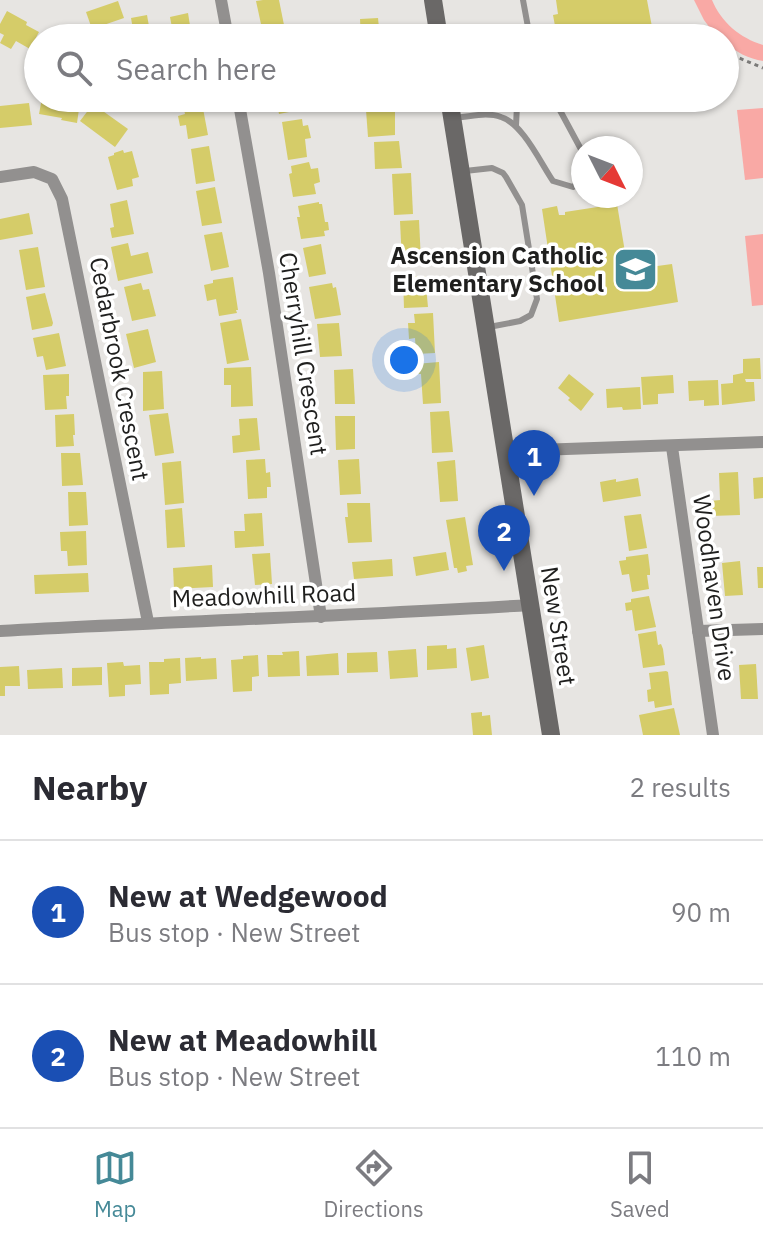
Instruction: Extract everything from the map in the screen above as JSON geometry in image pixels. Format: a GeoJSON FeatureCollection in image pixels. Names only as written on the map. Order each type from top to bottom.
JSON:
{"type":"FeatureCollection","features":[{"type":"Feature","properties":{"kind":"main road"},"geometry":{"type":"LineString","coordinates":[[433,0],[437,24]]}},
{"type":"Feature","properties":{"kind":"main road","name":"New Street"},"geometry":{"type":"LineString","coordinates":[[451,112],[551,735]]}},
{"type":"Feature","properties":{"kind":"street"},"geometry":{"type":"LineString","coordinates":[[221,0],[225,24]]}},
{"type":"Feature","properties":{"kind":"street","name":"Cherryhill Crescent"},"geometry":{"type":"LineString","coordinates":[[240,112],[269,273],[321,617]]}},
{"type":"Feature","properties":{"kind":"street","name":"Cedarbrook Crescent"},"geometry":{"type":"LineString","coordinates":[[0,177],[34,172],[52,179],[62,199],[148,622]]}},
{"type":"Feature","properties":{"kind":"street"},"geometry":{"type":"LineString","coordinates":[[506,453],[763,442]]}},
{"type":"Feature","properties":{"kind":"street","name":"Woodhaven Drive"},"geometry":{"type":"LineString","coordinates":[[672,447],[713,735]]}},
{"type":"Feature","properties":{"kind":"street","name":"Meadowhill Road"},"geometry":{"type":"LineString","coordinates":[[0,631],[530,605]]}},
{"type":"Feature","properties":{"kind":"street"},"geometry":{"type":"LineString","coordinates":[[698,631],[763,629]]}},
{"type":"Feature","properties":{"kind":"lane"},"geometry":{"type":"LineString","coordinates":[[523,0],[527,24]]}},
{"type":"Feature","properties":{"kind":"lane"},"geometry":{"type":"LineString","coordinates":[[516,125],[517,112]]}},
{"type":"Feature","properties":{"kind":"lane"},"geometry":{"type":"LineString","coordinates":[[561,112],[574,136]]}},
{"type":"Feature","properties":{"kind":"lane"},"geometry":{"type":"LineString","coordinates":[[452,118],[499,116],[516,125],[553,181],[571,186]]}},
{"type":"Feature","properties":{"kind":"lane"},"geometry":{"type":"LineString","coordinates":[[461,171],[492,168],[503,173],[522,205],[537,299],[531,315],[520,321],[486,327]]}},
{"type":"Feature","properties":{"kind":"path"},"geometry":{"type":"LineString","coordinates":[[739,58],[763,68]]}},
{"type":"Feature","properties":{"kind":"shaded area"},"geometry":{"type":"Polygon","coordinates":[[[694,0],[712,0],[729,24],[707,24],[694,0]]]}},
{"type":"Feature","properties":{"kind":"shaded area"},"geometry":{"type":"Polygon","coordinates":[[[739,33],[763,45],[763,61],[739,52],[739,33]]]}},
{"type":"Feature","properties":{"kind":"shaded area"},"geometry":{"type":"Polygon","coordinates":[[[763,108],[763,178],[745,180],[739,110],[763,108]]]}},
{"type":"Feature","properties":{"kind":"shaded area"},"geometry":{"type":"Polygon","coordinates":[[[763,234],[763,305],[752,306],[745,236],[763,234]]]}},
{"type":"Feature","properties":{"kind":"building"},"geometry":{"type":"Polygon","coordinates":[[[279,0],[284,24],[261,24],[256,1],[279,0]]]}},
{"type":"Feature","properties":{"kind":"building"},"geometry":{"type":"Polygon","coordinates":[[[556,0],[647,0],[651,24],[555,24],[553,15],[558,14],[556,0]]]}},
{"type":"Feature","properties":{"kind":"building"},"geometry":{"type":"Polygon","coordinates":[[[118,1],[124,18],[107,24],[90,24],[86,12],[118,1]]]}},
{"type":"Feature","properties":{"kind":"building"},"geometry":{"type":"Polygon","coordinates":[[[7,11],[27,22],[24,24],[24,46],[16,41],[11,49],[0,43],[4,35],[0,33],[0,24],[7,11]]]}},
{"type":"Feature","properties":{"kind":"building"},"geometry":{"type":"Polygon","coordinates":[[[188,13],[190,24],[171,24],[170,17],[188,13]]]}},
{"type":"Feature","properties":{"kind":"building"},"geometry":{"type":"Polygon","coordinates":[[[147,15],[149,24],[132,24],[131,18],[147,15]]]}},
{"type":"Feature","properties":{"kind":"building"},"geometry":{"type":"Polygon","coordinates":[[[378,18],[379,24],[360,24],[360,19],[378,18]]]}},
{"type":"Feature","properties":{"kind":"building"},"geometry":{"type":"Polygon","coordinates":[[[24,104],[24,112],[30,112],[32,125],[0,128],[0,106],[24,104]]]}},
{"type":"Feature","properties":{"kind":"building"},"geometry":{"type":"Polygon","coordinates":[[[39,112],[79,112],[77,123],[39,112]]]}},
{"type":"Feature","properties":{"kind":"building"},"geometry":{"type":"Polygon","coordinates":[[[87,112],[104,112],[128,129],[115,147],[80,121],[87,112]]]}},
{"type":"Feature","properties":{"kind":"building"},"geometry":{"type":"Polygon","coordinates":[[[204,112],[208,135],[188,139],[186,125],[180,126],[178,116],[204,112]]]}},
{"type":"Feature","properties":{"kind":"building"},"geometry":{"type":"Polygon","coordinates":[[[366,112],[395,112],[395,135],[368,137],[366,112]]]}},
{"type":"Feature","properties":{"kind":"building"},"geometry":{"type":"Polygon","coordinates":[[[302,119],[303,126],[308,125],[311,138],[305,139],[307,157],[288,160],[282,122],[302,119]]]}},
{"type":"Feature","properties":{"kind":"building"},"geometry":{"type":"Polygon","coordinates":[[[399,141],[402,168],[375,169],[374,142],[399,141]]]}},
{"type":"Feature","properties":{"kind":"building"},"geometry":{"type":"Polygon","coordinates":[[[209,146],[215,181],[196,184],[191,149],[209,146]]]}},
{"type":"Feature","properties":{"kind":"building"},"geometry":{"type":"Polygon","coordinates":[[[123,150],[124,153],[132,151],[139,177],[132,179],[133,186],[117,190],[108,157],[123,150]]]}},
{"type":"Feature","properties":{"kind":"building"},"geometry":{"type":"Polygon","coordinates":[[[309,162],[311,169],[318,168],[320,182],[314,184],[316,194],[293,197],[289,174],[292,173],[291,166],[309,162]]]}},
{"type":"Feature","properties":{"kind":"building"},"geometry":{"type":"Polygon","coordinates":[[[411,173],[413,214],[394,215],[392,174],[411,173]]]}},
{"type":"Feature","properties":{"kind":"building"},"geometry":{"type":"Polygon","coordinates":[[[215,187],[222,223],[202,226],[196,191],[215,187]]]}},
{"type":"Feature","properties":{"kind":"building"},"geometry":{"type":"Polygon","coordinates":[[[127,200],[134,234],[112,238],[110,228],[114,227],[110,204],[127,200]]]}},
{"type":"Feature","properties":{"kind":"building"},"geometry":{"type":"Polygon","coordinates":[[[319,202],[329,230],[324,231],[325,236],[301,239],[298,206],[319,202]]]}},
{"type":"Feature","properties":{"kind":"building"},"geometry":{"type":"Polygon","coordinates":[[[557,206],[559,215],[565,215],[565,212],[618,208],[628,270],[672,264],[678,302],[559,322],[542,209],[557,206]]]}},
{"type":"Feature","properties":{"kind":"building"},"geometry":{"type":"Polygon","coordinates":[[[29,213],[33,234],[0,240],[0,219],[29,213]]]}},
{"type":"Feature","properties":{"kind":"building"},"geometry":{"type":"Polygon","coordinates":[[[419,220],[421,261],[402,262],[400,221],[419,220]]]}},
{"type":"Feature","properties":{"kind":"building"},"geometry":{"type":"Polygon","coordinates":[[[222,232],[229,267],[211,271],[204,235],[222,232]]]}},
{"type":"Feature","properties":{"kind":"building"},"geometry":{"type":"Polygon","coordinates":[[[128,243],[131,256],[148,252],[153,273],[118,281],[111,247],[128,243]]]}},
{"type":"Feature","properties":{"kind":"building"},"geometry":{"type":"Polygon","coordinates":[[[321,244],[326,274],[309,277],[303,248],[321,244]]]}},
{"type":"Feature","properties":{"kind":"building"},"geometry":{"type":"Polygon","coordinates":[[[38,247],[45,287],[26,290],[19,250],[38,247]]]}},
{"type":"Feature","properties":{"kind":"building"},"geometry":{"type":"Polygon","coordinates":[[[425,276],[428,307],[404,308],[403,277],[425,276]]]}},
{"type":"Feature","properties":{"kind":"building"},"geometry":{"type":"Polygon","coordinates":[[[233,277],[237,313],[219,316],[216,299],[207,301],[204,285],[213,283],[213,280],[233,277]]]}},
{"type":"Feature","properties":{"kind":"building"},"geometry":{"type":"Polygon","coordinates":[[[141,283],[143,290],[149,289],[156,316],[132,321],[124,287],[141,283]]]}},
{"type":"Feature","properties":{"kind":"building"},"geometry":{"type":"Polygon","coordinates":[[[332,283],[333,288],[336,287],[341,315],[315,319],[309,287],[332,283]]]}},
{"type":"Feature","properties":{"kind":"building"},"geometry":{"type":"Polygon","coordinates":[[[45,293],[52,326],[32,330],[26,297],[45,293]]]}},
{"type":"Feature","properties":{"kind":"building"},"geometry":{"type":"Polygon","coordinates":[[[433,313],[435,353],[416,354],[415,338],[409,339],[408,323],[415,323],[414,314],[433,313]]]}},
{"type":"Feature","properties":{"kind":"building"},"geometry":{"type":"Polygon","coordinates":[[[241,319],[249,360],[227,364],[220,323],[241,319]]]}},
{"type":"Feature","properties":{"kind":"building"},"geometry":{"type":"Polygon","coordinates":[[[339,323],[342,356],[320,357],[317,324],[339,323]]]}},
{"type":"Feature","properties":{"kind":"building"},"geometry":{"type":"Polygon","coordinates":[[[148,329],[156,362],[134,368],[126,334],[148,329]]]}},
{"type":"Feature","properties":{"kind":"building"},"geometry":{"type":"Polygon","coordinates":[[[59,333],[66,366],[46,370],[43,356],[37,357],[33,338],[59,333]]]}},
{"type":"Feature","properties":{"kind":"building"},"geometry":{"type":"Polygon","coordinates":[[[760,358],[761,379],[745,379],[746,382],[754,382],[755,401],[722,405],[721,384],[733,383],[733,375],[743,373],[743,359],[760,358]]]}},
{"type":"Feature","properties":{"kind":"building"},"geometry":{"type":"Polygon","coordinates":[[[439,362],[441,403],[423,404],[421,374],[416,374],[415,364],[439,362]]]}},
{"type":"Feature","properties":{"kind":"building"},"geometry":{"type":"Polygon","coordinates":[[[251,367],[253,406],[231,407],[231,385],[224,385],[224,368],[251,367]]]}},
{"type":"Feature","properties":{"kind":"building"},"geometry":{"type":"Polygon","coordinates":[[[353,369],[355,404],[335,404],[334,370],[353,369]]]}},
{"type":"Feature","properties":{"kind":"building"},"geometry":{"type":"Polygon","coordinates":[[[162,371],[164,409],[143,411],[143,372],[162,371]]]}},
{"type":"Feature","properties":{"kind":"building"},"geometry":{"type":"Polygon","coordinates":[[[69,374],[67,409],[45,410],[43,375],[69,374]]]}},
{"type":"Feature","properties":{"kind":"building"},"geometry":{"type":"Polygon","coordinates":[[[569,374],[594,394],[581,411],[558,388],[569,374]]]}},
{"type":"Feature","properties":{"kind":"building"},"geometry":{"type":"Polygon","coordinates":[[[673,375],[674,393],[658,394],[658,404],[643,405],[641,377],[673,375]]]}},
{"type":"Feature","properties":{"kind":"building"},"geometry":{"type":"Polygon","coordinates":[[[718,380],[719,405],[704,406],[704,400],[689,401],[688,381],[718,380]]]}},
{"type":"Feature","properties":{"kind":"building"},"geometry":{"type":"Polygon","coordinates":[[[640,387],[641,409],[607,408],[606,389],[640,387]]]}},
{"type":"Feature","properties":{"kind":"building"},"geometry":{"type":"Polygon","coordinates":[[[449,411],[453,452],[432,453],[430,412],[449,411]]]}},
{"type":"Feature","properties":{"kind":"building"},"geometry":{"type":"Polygon","coordinates":[[[168,413],[174,453],[155,456],[149,415],[168,413]]]}},
{"type":"Feature","properties":{"kind":"building"},"geometry":{"type":"Polygon","coordinates":[[[74,414],[74,446],[56,447],[55,415],[74,414]]]}},
{"type":"Feature","properties":{"kind":"building"},"geometry":{"type":"Polygon","coordinates":[[[335,416],[355,416],[355,449],[336,450],[335,416]]]}},
{"type":"Feature","properties":{"kind":"building"},"geometry":{"type":"Polygon","coordinates":[[[257,418],[260,450],[233,453],[232,436],[240,435],[239,419],[257,418]]]}},
{"type":"Feature","properties":{"kind":"building"},"geometry":{"type":"Polygon","coordinates":[[[61,453],[80,453],[83,485],[62,486],[61,453]]]}},
{"type":"Feature","properties":{"kind":"building"},"geometry":{"type":"Polygon","coordinates":[[[265,459],[271,487],[267,487],[267,498],[248,499],[246,460],[265,459]]]}},
{"type":"Feature","properties":{"kind":"building"},"geometry":{"type":"Polygon","coordinates":[[[359,459],[361,494],[340,495],[338,460],[359,459]]]}},
{"type":"Feature","properties":{"kind":"building"},"geometry":{"type":"Polygon","coordinates":[[[455,460],[458,501],[440,502],[437,462],[455,460]]]}},
{"type":"Feature","properties":{"kind":"building"},"geometry":{"type":"Polygon","coordinates":[[[181,461],[184,503],[165,505],[162,463],[181,461]]]}},
{"type":"Feature","properties":{"kind":"building"},"geometry":{"type":"Polygon","coordinates":[[[738,472],[740,515],[711,516],[710,501],[720,500],[719,473],[738,472]]]}},
{"type":"Feature","properties":{"kind":"building"},"geometry":{"type":"Polygon","coordinates":[[[763,477],[763,498],[754,499],[753,478],[763,477]]]}},
{"type":"Feature","properties":{"kind":"building"},"geometry":{"type":"Polygon","coordinates":[[[638,478],[641,496],[603,502],[600,482],[638,478]]]}},
{"type":"Feature","properties":{"kind":"building"},"geometry":{"type":"Polygon","coordinates":[[[68,492],[86,492],[88,525],[69,526],[68,492]]]}},
{"type":"Feature","properties":{"kind":"building"},"geometry":{"type":"Polygon","coordinates":[[[347,503],[370,503],[372,542],[348,543],[347,503]]]}},
{"type":"Feature","properties":{"kind":"building"},"geometry":{"type":"Polygon","coordinates":[[[182,508],[185,547],[167,548],[165,510],[182,508]]]}},
{"type":"Feature","properties":{"kind":"building"},"geometry":{"type":"Polygon","coordinates":[[[262,513],[264,546],[235,548],[234,531],[245,531],[244,514],[262,513]]]}},
{"type":"Feature","properties":{"kind":"building"},"geometry":{"type":"Polygon","coordinates":[[[641,514],[647,548],[629,551],[624,516],[641,514]]]}},
{"type":"Feature","properties":{"kind":"building"},"geometry":{"type":"Polygon","coordinates":[[[465,517],[473,565],[466,566],[467,571],[458,573],[454,568],[446,520],[465,517]]]}},
{"type":"Feature","properties":{"kind":"building"},"geometry":{"type":"Polygon","coordinates":[[[86,531],[87,565],[68,566],[67,551],[61,551],[60,532],[86,531]]]}},
{"type":"Feature","properties":{"kind":"building"},"geometry":{"type":"Polygon","coordinates":[[[446,552],[449,570],[416,576],[413,557],[446,552]]]}},
{"type":"Feature","properties":{"kind":"building"},"geometry":{"type":"Polygon","coordinates":[[[270,553],[272,584],[255,585],[252,554],[270,553]]]}},
{"type":"Feature","properties":{"kind":"building"},"geometry":{"type":"Polygon","coordinates":[[[648,554],[649,589],[632,592],[629,574],[622,575],[619,561],[648,554]]]}},
{"type":"Feature","properties":{"kind":"building"},"geometry":{"type":"Polygon","coordinates":[[[392,559],[393,576],[354,579],[352,562],[392,559]]]}},
{"type":"Feature","properties":{"kind":"building"},"geometry":{"type":"Polygon","coordinates":[[[740,561],[743,595],[725,596],[722,563],[740,561]]]}},
{"type":"Feature","properties":{"kind":"building"},"geometry":{"type":"Polygon","coordinates":[[[212,565],[213,587],[174,589],[173,568],[212,565]]]}},
{"type":"Feature","properties":{"kind":"building"},"geometry":{"type":"Polygon","coordinates":[[[757,567],[763,567],[763,588],[758,588],[757,567]]]}},
{"type":"Feature","properties":{"kind":"building"},"geometry":{"type":"Polygon","coordinates":[[[88,573],[89,592],[35,594],[34,575],[88,573]]]}},
{"type":"Feature","properties":{"kind":"building"},"geometry":{"type":"Polygon","coordinates":[[[649,596],[656,627],[635,631],[632,610],[626,611],[625,603],[649,596]]]}},
{"type":"Feature","properties":{"kind":"building"},"geometry":{"type":"Polygon","coordinates":[[[656,631],[665,665],[643,668],[638,634],[656,631]]]}},
{"type":"Feature","properties":{"kind":"building"},"geometry":{"type":"Polygon","coordinates":[[[447,645],[447,649],[456,648],[457,668],[427,670],[427,646],[447,645]]]}},
{"type":"Feature","properties":{"kind":"building"},"geometry":{"type":"Polygon","coordinates":[[[484,645],[489,678],[471,681],[466,648],[484,645]]]}},
{"type":"Feature","properties":{"kind":"building"},"geometry":{"type":"Polygon","coordinates":[[[416,649],[418,677],[390,679],[388,651],[416,649]]]}},
{"type":"Feature","properties":{"kind":"building"},"geometry":{"type":"Polygon","coordinates":[[[299,651],[300,676],[268,677],[267,655],[299,651]]]}},
{"type":"Feature","properties":{"kind":"building"},"geometry":{"type":"Polygon","coordinates":[[[377,652],[378,672],[347,673],[347,653],[377,652]]]}},
{"type":"Feature","properties":{"kind":"building"},"geometry":{"type":"Polygon","coordinates":[[[338,653],[339,675],[307,676],[306,656],[338,653]]]}},
{"type":"Feature","properties":{"kind":"building"},"geometry":{"type":"Polygon","coordinates":[[[258,655],[259,676],[252,677],[252,691],[233,692],[231,660],[258,655]]]}},
{"type":"Feature","properties":{"kind":"building"},"geometry":{"type":"Polygon","coordinates":[[[180,658],[181,683],[169,684],[169,694],[150,695],[149,662],[180,658]]]}},
{"type":"Feature","properties":{"kind":"building"},"geometry":{"type":"Polygon","coordinates":[[[185,658],[216,658],[217,679],[186,681],[185,658]]]}},
{"type":"Feature","properties":{"kind":"building"},"geometry":{"type":"Polygon","coordinates":[[[123,662],[124,666],[140,665],[141,684],[125,685],[125,696],[109,697],[107,663],[123,662]]]}},
{"type":"Feature","properties":{"kind":"building"},"geometry":{"type":"Polygon","coordinates":[[[756,664],[758,699],[741,699],[739,665],[756,664]]]}},
{"type":"Feature","properties":{"kind":"building"},"geometry":{"type":"Polygon","coordinates":[[[19,666],[20,686],[5,686],[5,696],[0,696],[0,667],[19,666]]]}},
{"type":"Feature","properties":{"kind":"building"},"geometry":{"type":"Polygon","coordinates":[[[102,667],[102,685],[72,686],[72,668],[102,667]]]}},
{"type":"Feature","properties":{"kind":"building"},"geometry":{"type":"Polygon","coordinates":[[[62,668],[63,688],[28,689],[27,670],[62,668]]]}},
{"type":"Feature","properties":{"kind":"building"},"geometry":{"type":"Polygon","coordinates":[[[666,671],[672,705],[655,708],[654,701],[648,702],[647,690],[651,689],[649,673],[666,671]]]}},
{"type":"Feature","properties":{"kind":"building"},"geometry":{"type":"Polygon","coordinates":[[[674,708],[680,735],[643,735],[639,715],[674,708]]]}},
{"type":"Feature","properties":{"kind":"building"},"geometry":{"type":"Polygon","coordinates":[[[482,712],[482,716],[490,715],[492,735],[473,735],[471,713],[482,712]]]}},
{"type":"Feature","properties":{"kind":"place","name":"Ascension Catholic Elementary School"},"geometry":{"type":"Point","coordinates":[635,270]}},
{"type":"Feature","properties":{"kind":"place","name":"New at Wedgewood"},"geometry":{"type":"Point","coordinates":[534,496]}},
{"type":"Feature","properties":{"kind":"place","name":"New at Meadowhill"},"geometry":{"type":"Point","coordinates":[504,571]}}]}
